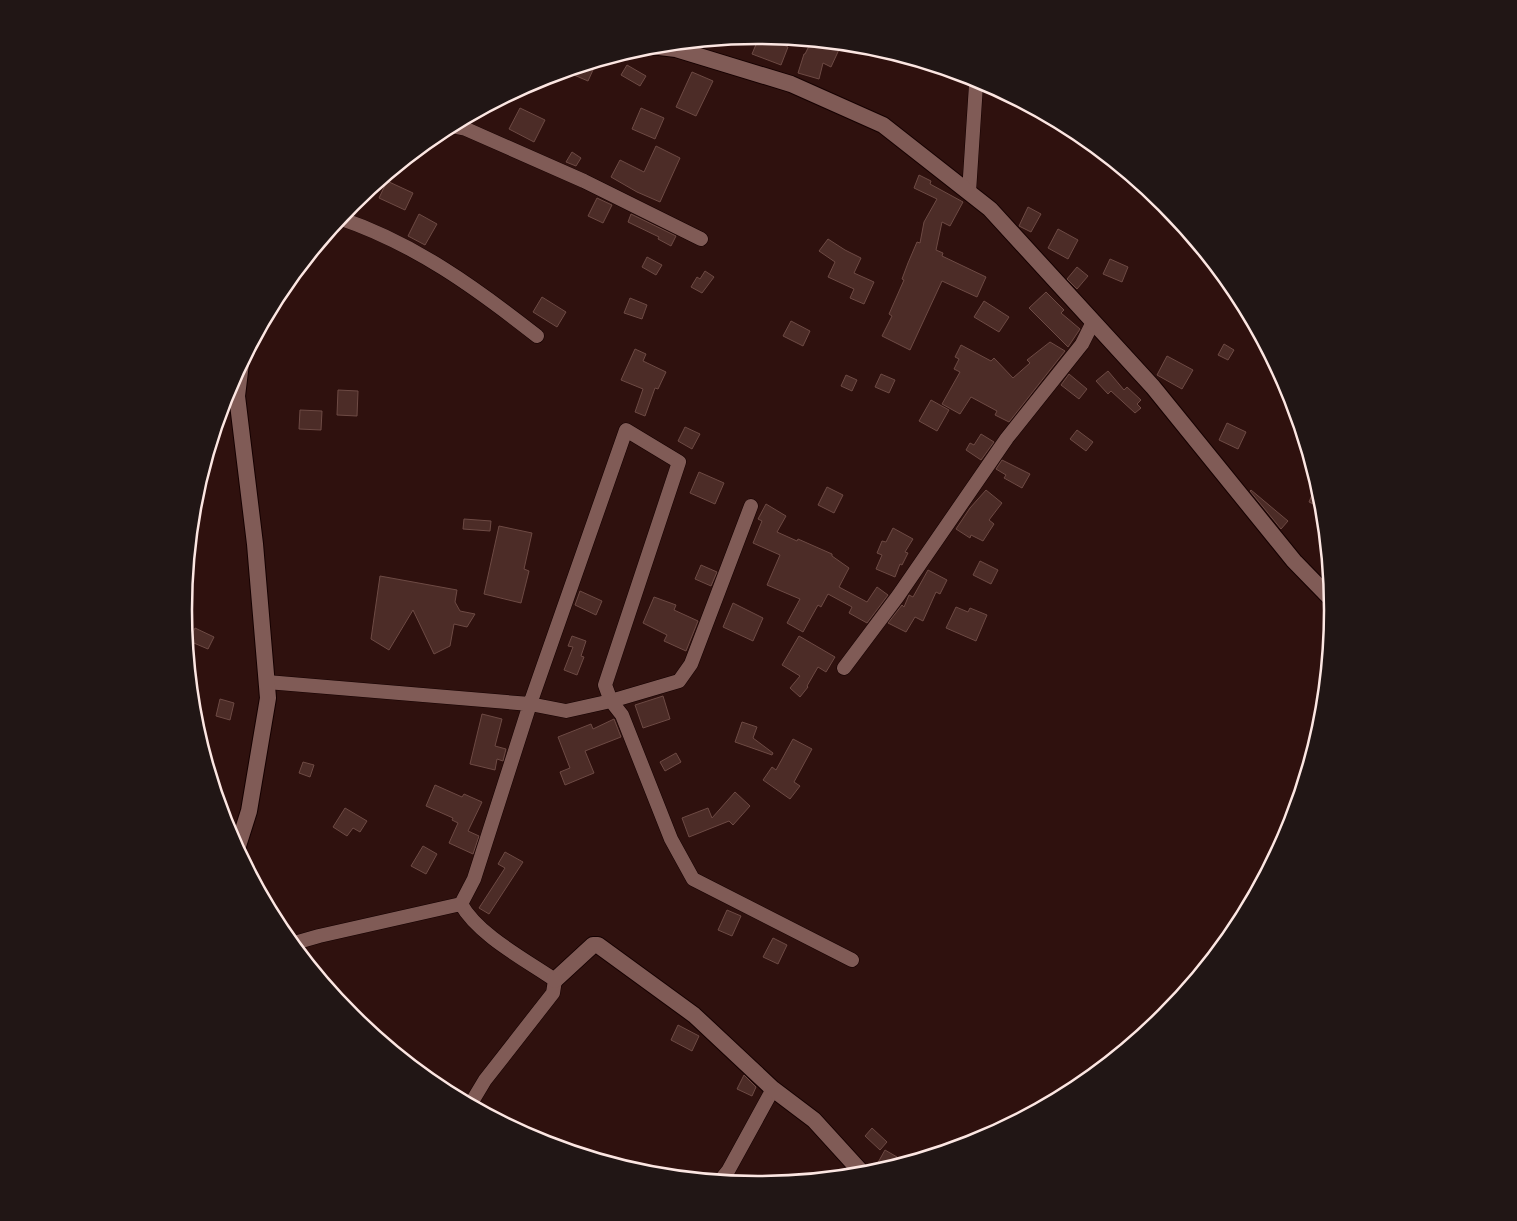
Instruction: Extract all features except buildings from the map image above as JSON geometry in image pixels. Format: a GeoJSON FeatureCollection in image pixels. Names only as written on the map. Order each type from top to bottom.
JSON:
{"type":"FeatureCollection","features":[{"type":"Feature","properties":{"kind":"street"},"geometry":{"type":"LineString","coordinates":[[679,50],[791,84],[883,125],[990,209],[1153,388],[1294,561],[1325,592]]}},
{"type":"Feature","properties":{"kind":"street"},"geometry":{"type":"LineString","coordinates":[[969,192],[976,87]]}},
{"type":"Feature","properties":{"kind":"street"},"geometry":{"type":"LineString","coordinates":[[462,128],[584,182],[701,240]]}},
{"type":"Feature","properties":{"kind":"street"},"geometry":{"type":"LineString","coordinates":[[347,221],[365,227],[422,255],[486,296],[537,336]]}},
{"type":"Feature","properties":{"kind":"street"},"geometry":{"type":"LineString","coordinates":[[844,668],[898,596],[1007,438],[1082,344],[1094,322]]}},
{"type":"Feature","properties":{"kind":"street"},"geometry":{"type":"LineString","coordinates":[[239,386],[237,396],[255,544],[268,698],[249,811],[240,839]]}},
{"type":"Feature","properties":{"kind":"street"},"geometry":{"type":"LineString","coordinates":[[299,942],[461,904],[474,879],[530,704],[626,430],[679,462],[605,685],[611,701],[622,715],[671,839],[693,879],[852,960]]}},
{"type":"Feature","properties":{"kind":"street"},"geometry":{"type":"LineString","coordinates":[[267,682],[530,704],[566,711],[611,701],[679,681],[691,664],[751,506]]}},
{"type":"Feature","properties":{"kind":"street"},"geometry":{"type":"LineString","coordinates":[[461,904],[467,915],[488,934],[556,980]]}},
{"type":"Feature","properties":{"kind":"street"},"geometry":{"type":"LineString","coordinates":[[473,1100],[485,1080],[553,993],[556,980],[593,945],[598,945],[694,1015],[773,1089],[814,1120],[858,1168]]}},
{"type":"Feature","properties":{"kind":"street"},"geometry":{"type":"LineString","coordinates":[[724,1176],[773,1089]]}}]}
